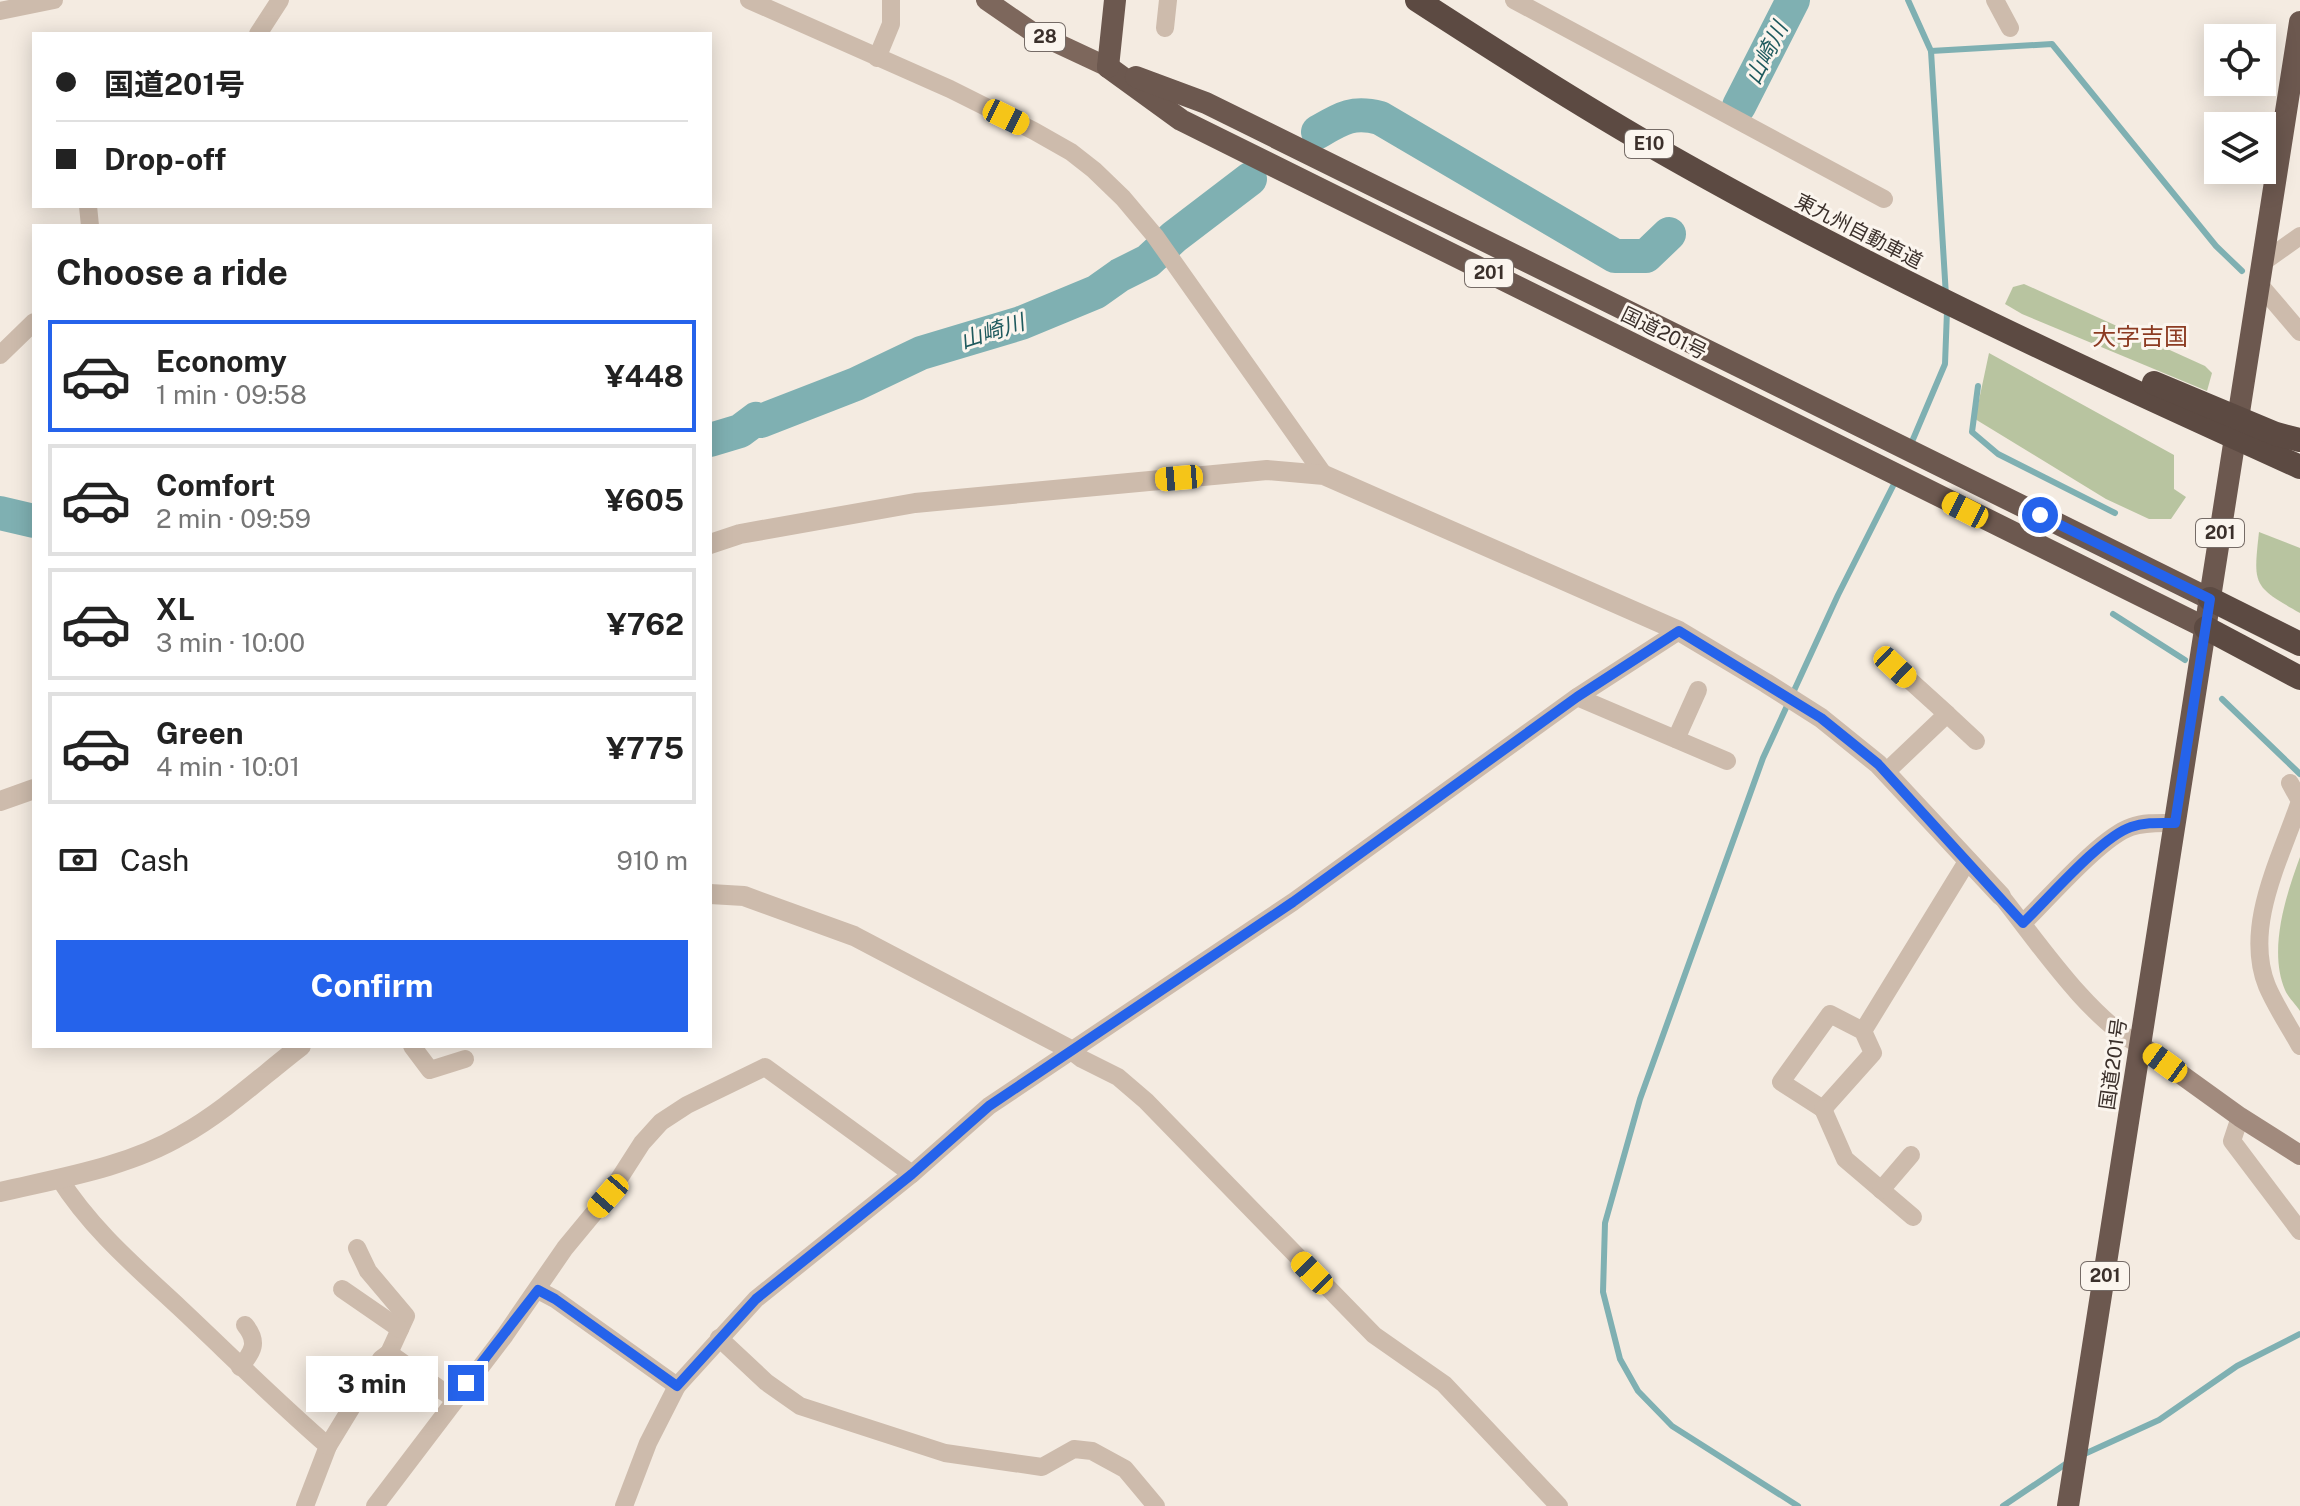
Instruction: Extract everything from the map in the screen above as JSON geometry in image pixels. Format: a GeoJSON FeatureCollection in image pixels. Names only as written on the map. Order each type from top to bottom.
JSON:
{"type":"FeatureCollection","features":[{"type":"Feature","properties":{"kind":"highway"},"geometry":{"type":"LineString","coordinates":[[1108,67],[1115,0]]}},
{"type":"Feature","properties":{"kind":"highway","name":"東九州自動車道"},"geometry":{"type":"LineString","coordinates":[[1417,0],[1543,81],[1684,165],[1890,273],[2007,328],[2213,417],[2284,443]]}},
{"type":"Feature","properties":{"kind":"highway","name":"国道201号"},"geometry":{"type":"LineString","coordinates":[[2068,1506],[2300,22]]}},
{"type":"Feature","properties":{"kind":"highway","name":"国道201号"},"geometry":{"type":"LineString","coordinates":[[1108,67],[1206,103],[2210,599]]}},
{"type":"Feature","properties":{"kind":"highway","name":"国道201号"},"geometry":{"type":"LineString","coordinates":[[1108,67],[1181,120],[2206,628]]}},
{"type":"Feature","properties":{"kind":"highway"},"geometry":{"type":"LineString","coordinates":[[2284,443],[2300,467]]}},
{"type":"Feature","properties":{"kind":"highway"},"geometry":{"type":"LineString","coordinates":[[2210,599],[2300,644]]}},
{"type":"Feature","properties":{"kind":"highway"},"geometry":{"type":"LineString","coordinates":[[2206,628],[2300,678]]}},
{"type":"Feature","properties":{"kind":"main road","name":"28"},"geometry":{"type":"LineString","coordinates":[[986,0],[1031,31],[1108,67]]}},
{"type":"Feature","properties":{"kind":"main road"},"geometry":{"type":"LineString","coordinates":[[2140,1045],[2240,1117],[2300,1155]]}},
{"type":"Feature","properties":{"kind":"street"},"geometry":{"type":"LineString","coordinates":[[0,11],[54,0]]}},
{"type":"Feature","properties":{"kind":"street"},"geometry":{"type":"LineString","coordinates":[[259,32],[280,0]]}},
{"type":"Feature","properties":{"kind":"street"},"geometry":{"type":"LineString","coordinates":[[749,0],[1034,131],[1071,152],[1094,170],[1155,236],[1324,475]]}},
{"type":"Feature","properties":{"kind":"street"},"geometry":{"type":"LineString","coordinates":[[877,58],[891,24],[891,0]]}},
{"type":"Feature","properties":{"kind":"street"},"geometry":{"type":"LineString","coordinates":[[1165,28],[1168,0]]}},
{"type":"Feature","properties":{"kind":"street"},"geometry":{"type":"LineString","coordinates":[[1514,0],[1884,199]]}},
{"type":"Feature","properties":{"kind":"street"},"geometry":{"type":"LineString","coordinates":[[1995,0],[2010,28]]}},
{"type":"Feature","properties":{"kind":"street"},"geometry":{"type":"LineString","coordinates":[[2300,236],[2261,274],[2300,332]]}},
{"type":"Feature","properties":{"kind":"street"},"geometry":{"type":"LineString","coordinates":[[0,355],[32,324]]}},
{"type":"Feature","properties":{"kind":"street"},"geometry":{"type":"LineString","coordinates":[[712,543],[740,534],[915,503],[1267,470],[1324,475],[1679,631],[1821,718],[1886,772],[2001,896],[2079,992],[2123,1036],[2140,1045]]}},
{"type":"Feature","properties":{"kind":"street"},"geometry":{"type":"LineString","coordinates":[[624,1506],[648,1443],[677,1386],[756,1299],[912,1174],[989,1106],[1069,1049],[1293,902],[1577,697],[1679,631]]}},
{"type":"Feature","properties":{"kind":"street"},"geometry":{"type":"LineString","coordinates":[[1895,667],[1976,741]]}},
{"type":"Feature","properties":{"kind":"street"},"geometry":{"type":"LineString","coordinates":[[1676,739],[1698,690]]}},
{"type":"Feature","properties":{"kind":"street"},"geometry":{"type":"LineString","coordinates":[[1577,697],[1727,761]]}},
{"type":"Feature","properties":{"kind":"street"},"geometry":{"type":"LineString","coordinates":[[1886,772],[1947,714]]}},
{"type":"Feature","properties":{"kind":"street"},"geometry":{"type":"LineString","coordinates":[[2290,783],[2300,801],[2266,899],[2259,930],[2260,955],[2267,985],[2300,1046]]}},
{"type":"Feature","properties":{"kind":"street"},"geometry":{"type":"LineString","coordinates":[[0,801],[32,790]]}},
{"type":"Feature","properties":{"kind":"street"},"geometry":{"type":"LineString","coordinates":[[2023,923],[2110,839],[2144,823],[2175,823]]}},
{"type":"Feature","properties":{"kind":"street"},"geometry":{"type":"LineString","coordinates":[[1863,1031],[1968,860]]}},
{"type":"Feature","properties":{"kind":"street"},"geometry":{"type":"LineString","coordinates":[[712,894],[744,896],[854,936],[1118,1077],[1146,1101],[1374,1335],[1444,1384],[1559,1506]]}},
{"type":"Feature","properties":{"kind":"street"},"geometry":{"type":"LineString","coordinates":[[1823,1109],[1873,1053],[1863,1031],[1830,1014],[1781,1082],[1823,1109],[1845,1159],[1913,1217]]}},
{"type":"Feature","properties":{"kind":"street"},"geometry":{"type":"LineString","coordinates":[[0,1192],[129,1159],[181,1136],[227,1105],[298,1048]]}},
{"type":"Feature","properties":{"kind":"street"},"geometry":{"type":"LineString","coordinates":[[414,1048],[430,1070],[465,1059]]}},
{"type":"Feature","properties":{"kind":"street"},"geometry":{"type":"LineString","coordinates":[[375,1506],[421,1449],[454,1399],[538,1290],[565,1248],[625,1173],[642,1143],[661,1122],[687,1105],[765,1067],[912,1174]]}},
{"type":"Feature","properties":{"kind":"street"},"geometry":{"type":"LineString","coordinates":[[2240,1117],[2232,1141],[2300,1231]]}},
{"type":"Feature","properties":{"kind":"street"},"geometry":{"type":"LineString","coordinates":[[1881,1190],[1911,1155]]}},
{"type":"Feature","properties":{"kind":"street"},"geometry":{"type":"LineString","coordinates":[[59,1178],[89,1221],[240,1367],[328,1446]]}},
{"type":"Feature","properties":{"kind":"street"},"geometry":{"type":"LineString","coordinates":[[311,1504],[328,1446],[381,1359],[389,1353],[406,1316],[368,1271],[357,1248]]}},
{"type":"Feature","properties":{"kind":"street"},"geometry":{"type":"LineString","coordinates":[[342,1289],[400,1329]]}},
{"type":"Feature","properties":{"kind":"street"},"geometry":{"type":"LineString","coordinates":[[538,1290],[677,1386]]}},
{"type":"Feature","properties":{"kind":"street"},"geometry":{"type":"LineString","coordinates":[[240,1367],[252,1354],[254,1346],[245,1325]]}},
{"type":"Feature","properties":{"kind":"street"},"geometry":{"type":"LineString","coordinates":[[719,1338],[766,1382],[800,1406],[945,1453],[1042,1467],[1074,1449],[1092,1451],[1125,1469],[1156,1506]]}},
{"type":"Feature","properties":{"kind":"street"},"geometry":{"type":"LineString","coordinates":[[389,1353],[454,1399]]}},
{"type":"Feature","properties":{"kind":"green space"},"geometry":{"type":"Polygon","coordinates":[[[2024,284],[2205,366],[2212,373],[2207,391],[2022,314],[2005,304],[2013,287],[2024,284]]]}},
{"type":"Feature","properties":{"kind":"green space"},"geometry":{"type":"Polygon","coordinates":[[[1989,353],[2174,455],[2174,489],[2186,497],[2171,519],[2149,519],[2106,499],[1975,419],[1989,353]]]}},
{"type":"Feature","properties":{"kind":"green space"},"geometry":{"type":"Polygon","coordinates":[[[2259,532],[2300,548],[2300,613],[2273,597],[2260,583],[2256,564],[2259,532]]]}},
{"type":"Feature","properties":{"kind":"green space"},"geometry":{"type":"Polygon","coordinates":[[[2300,857],[2300,1011],[2285,990],[2278,958],[2281,923],[2300,857]]]}},
{"type":"Feature","properties":{"kind":"waterway","name":"山崎川"},"geometry":{"type":"LineString","coordinates":[[1739,106],[1793,0]]}},
{"type":"Feature","properties":{"kind":"waterway"},"geometry":{"type":"LineString","coordinates":[[1908,0],[1931,51],[1946,296]]}},
{"type":"Feature","properties":{"kind":"waterway"},"geometry":{"type":"LineString","coordinates":[[1931,51],[2052,44],[2216,246],[2242,271]]}},
{"type":"Feature","properties":{"kind":"waterway","name":"山崎川"},"geometry":{"type":"LineString","coordinates":[[1318,132],[1348,117],[1362,115],[1380,118],[1615,256],[1646,256],[1669,234]]}},
{"type":"Feature","properties":{"kind":"waterway","name":"山崎川"},"geometry":{"type":"LineString","coordinates":[[712,439],[740,431],[756,419],[761,421],[856,384],[921,353],[1021,323],[1096,292],[1148,261],[1174,237],[1250,179]]}},
{"type":"Feature","properties":{"kind":"waterway"},"geometry":{"type":"LineString","coordinates":[[1911,444],[1945,364],[1947,311]]}},
{"type":"Feature","properties":{"kind":"waterway"},"geometry":{"type":"LineString","coordinates":[[1978,386],[1972,432],[1998,454],[2115,513]]}},
{"type":"Feature","properties":{"kind":"waterway"},"geometry":{"type":"LineString","coordinates":[[1798,1506],[1672,1426],[1638,1391],[1620,1359],[1603,1292],[1605,1223],[1640,1099],[1763,758],[1838,595],[1896,480]]}},
{"type":"Feature","properties":{"kind":"waterway","name":"山崎川"},"geometry":{"type":"LineString","coordinates":[[0,513],[32,521]]}},
{"type":"Feature","properties":{"kind":"waterway"},"geometry":{"type":"LineString","coordinates":[[2113,614],[2185,660]]}},
{"type":"Feature","properties":{"kind":"waterway"},"geometry":{"type":"LineString","coordinates":[[2222,699],[2300,774]]}},
{"type":"Feature","properties":{"kind":"waterway"},"geometry":{"type":"LineString","coordinates":[[2080,1456],[2159,1420],[2237,1366],[2300,1334]]}},
{"type":"Feature","properties":{"kind":"waterway"},"geometry":{"type":"LineString","coordinates":[[2003,1506],[2070,1461]]}},
{"type":"Feature","properties":{"kind":"district","name":"大字吉国"},"geometry":{"type":"Point","coordinates":[2140,337]}},
{"type":"Feature","properties":{"kind":"route"},"geometry":{"type":"LineString","coordinates":[[466,1383],[538,1290],[677,1386],[756,1299],[912,1174],[989,1106],[1069,1049],[1293,902],[1577,697],[1679,631],[1821,718],[1878,764],[2023,923],[2110,839],[2144,823],[2175,823],[2210,599],[2040,515]]}}]}
